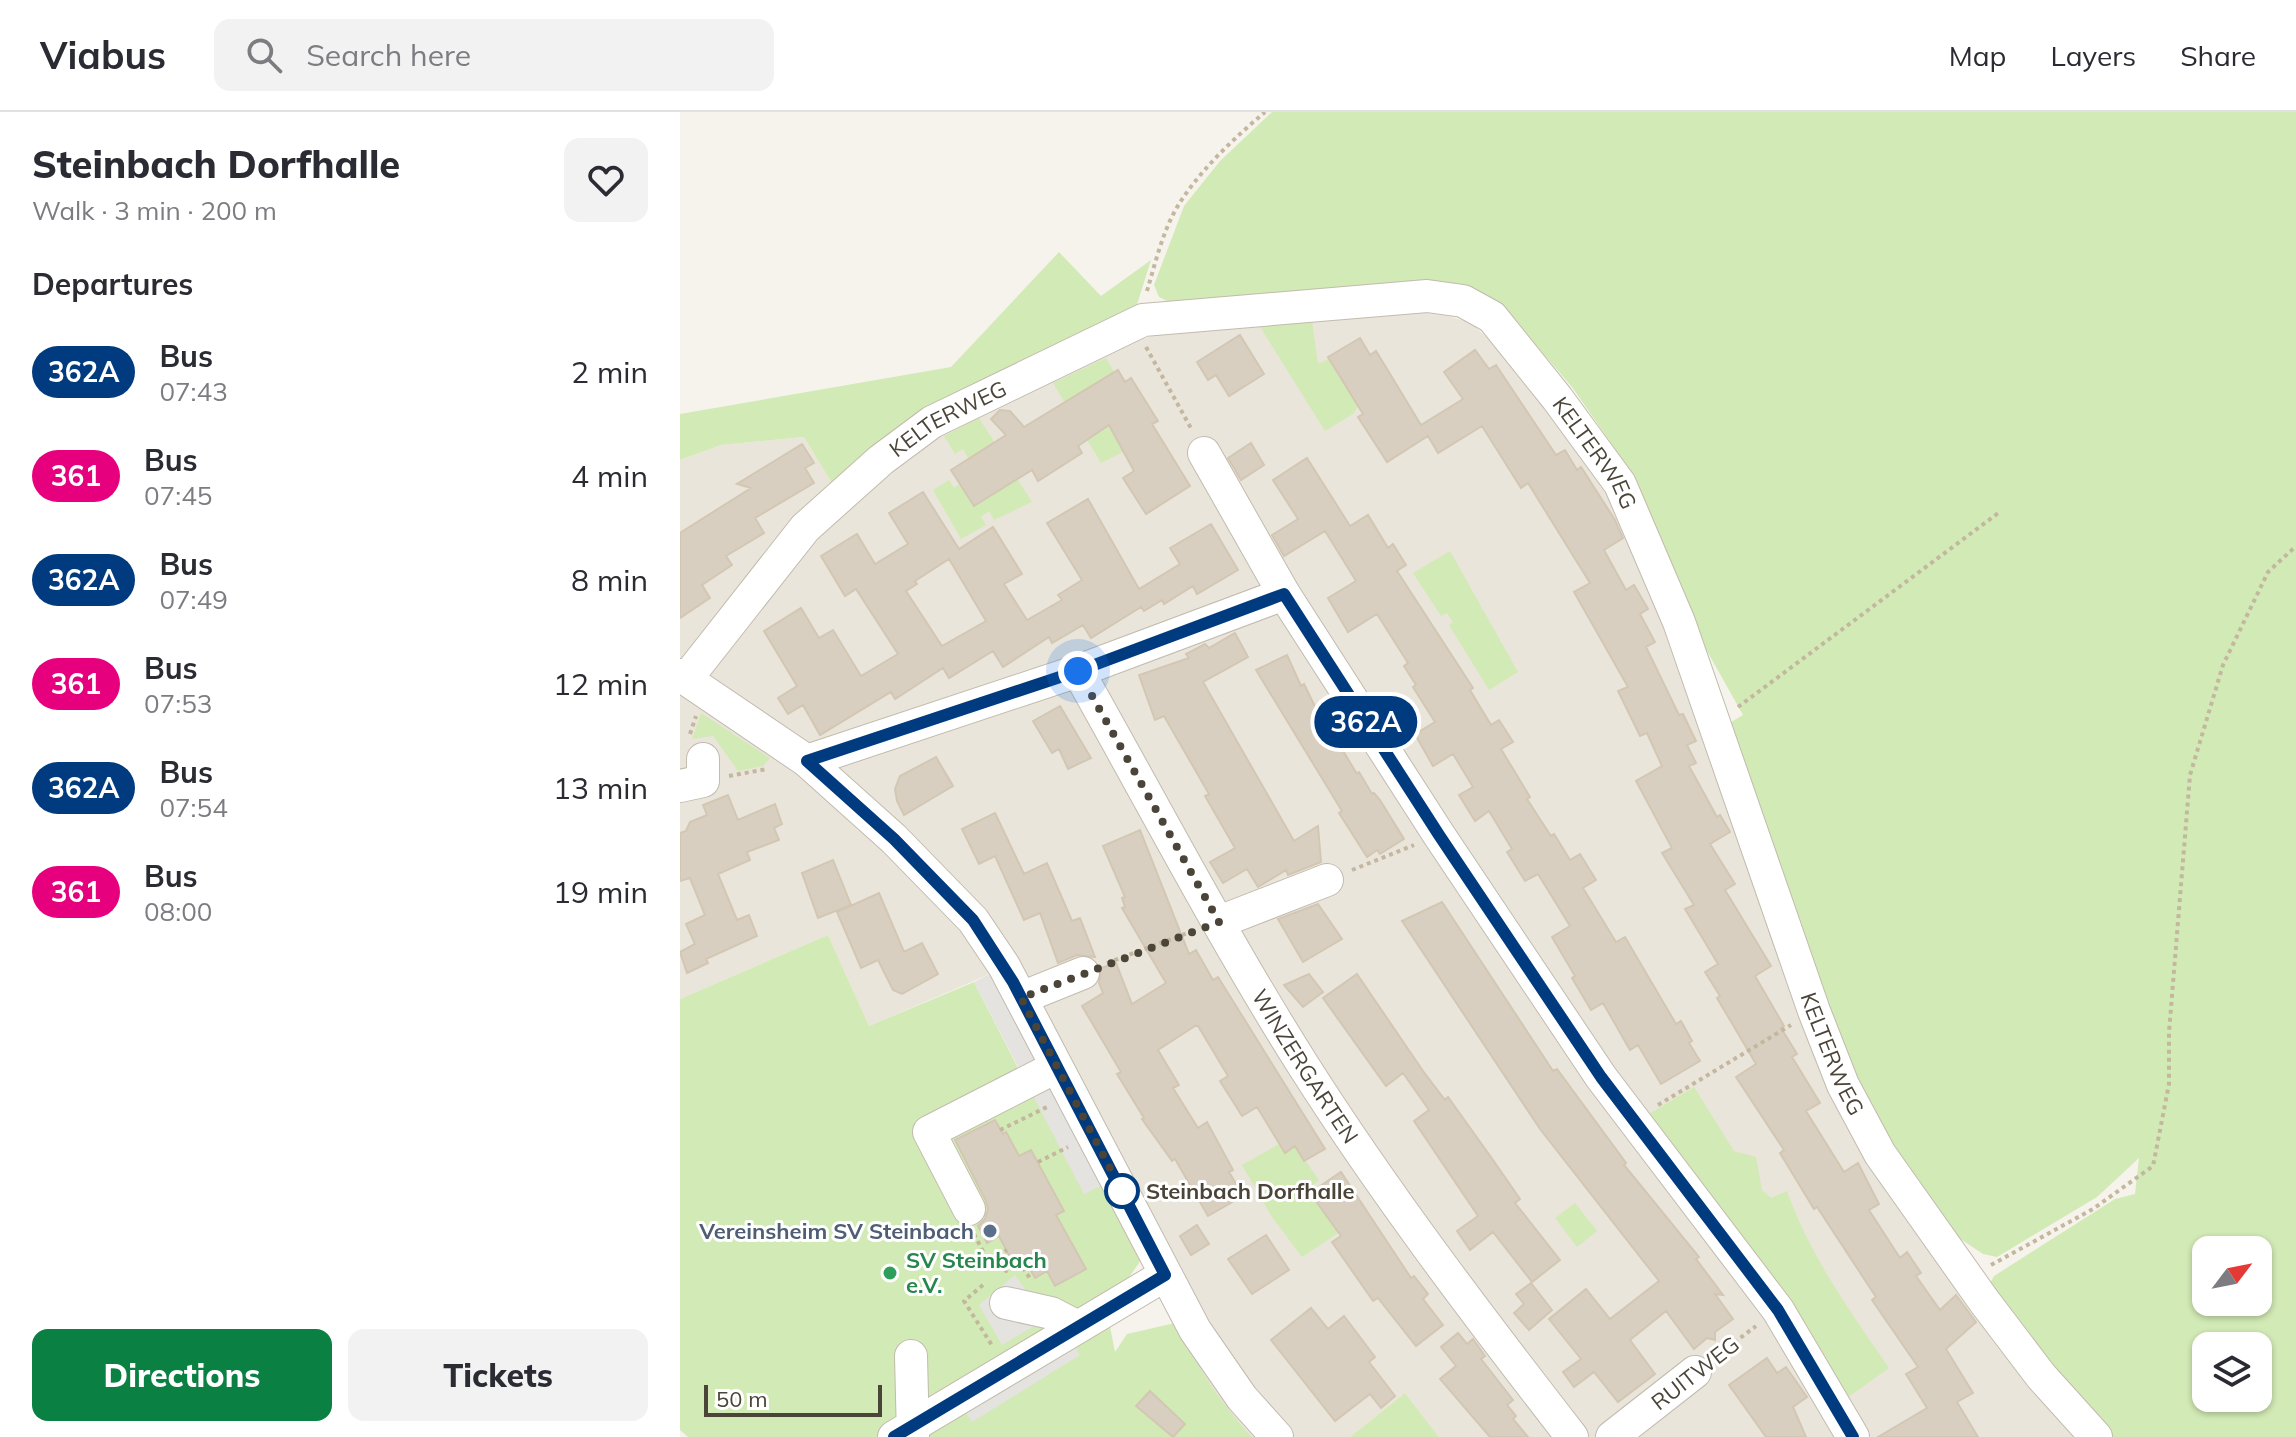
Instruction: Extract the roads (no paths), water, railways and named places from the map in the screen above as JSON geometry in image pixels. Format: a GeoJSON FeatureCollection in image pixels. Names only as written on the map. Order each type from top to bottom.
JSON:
{"type":"FeatureCollection","features":[{"type":"Feature","properties":{"kind":"street","name":"KELTERWEG"},"geometry":{"type":"LineString","coordinates":[[691,681],[805,528],[881,460],[932,422],[1143,320],[1427,296],[1463,301],[1492,317],[1620,484],[1679,622],[1814,1011],[1843,1085],[1880,1154],[2041,1376],[2096,1437]]}},
{"type":"Feature","properties":{"kind":"street"},"geometry":{"type":"LineString","coordinates":[[1204,453],[1284,594],[1439,835],[1601,1077],[1778,1310],[1853,1437]]}},
{"type":"Feature","properties":{"kind":"street"},"geometry":{"type":"LineString","coordinates":[[807,761],[1078,671],[1284,594]]}},
{"type":"Feature","properties":{"kind":"street","name":"WINZERGARTEN"},"geometry":{"type":"LineString","coordinates":[[1078,671],[1302,1063],[1388,1194],[1572,1437]]}},
{"type":"Feature","properties":{"kind":"street"},"geometry":{"type":"LineString","coordinates":[[691,681],[807,761],[894,839],[973,920],[1004,966],[1195,1330],[1219,1366],[1277,1437]]}},
{"type":"Feature","properties":{"kind":"street"},"geometry":{"type":"LineString","coordinates":[[1219,922],[1327,880]]}},
{"type":"Feature","properties":{"kind":"street"},"geometry":{"type":"LineString","coordinates":[[1021,998],[1083,973]]}},
{"type":"Feature","properties":{"kind":"street"},"geometry":{"type":"LineString","coordinates":[[969,1209],[929,1132],[1056,1067]]}},
{"type":"Feature","properties":{"kind":"street"},"geometry":{"type":"LineString","coordinates":[[907,1433],[1076,1326],[1165,1275]]}},
{"type":"Feature","properties":{"kind":"street"},"geometry":{"type":"LineString","coordinates":[[1006,1303],[1051,1313],[1076,1326]]}},
{"type":"Feature","properties":{"kind":"street"},"geometry":{"type":"LineString","coordinates":[[907,1433],[911,1356]]}},
{"type":"Feature","properties":{"kind":"street","name":"RUITWEG"},"geometry":{"type":"LineString","coordinates":[[1612,1437],[1695,1372]]}},
{"type":"Feature","properties":{"kind":"place","name":"Steinbach Dorfhalle"},"geometry":{"type":"Point","coordinates":[1122,1191]}},
{"type":"Feature","properties":{"kind":"place","name":"Vereinsheim SV Steinbach"},"geometry":{"type":"Point","coordinates":[990,1231]}},
{"type":"Feature","properties":{"kind":"place","name":"SV Steinbach e.V."},"geometry":{"type":"Point","coordinates":[890,1273]}}]}
